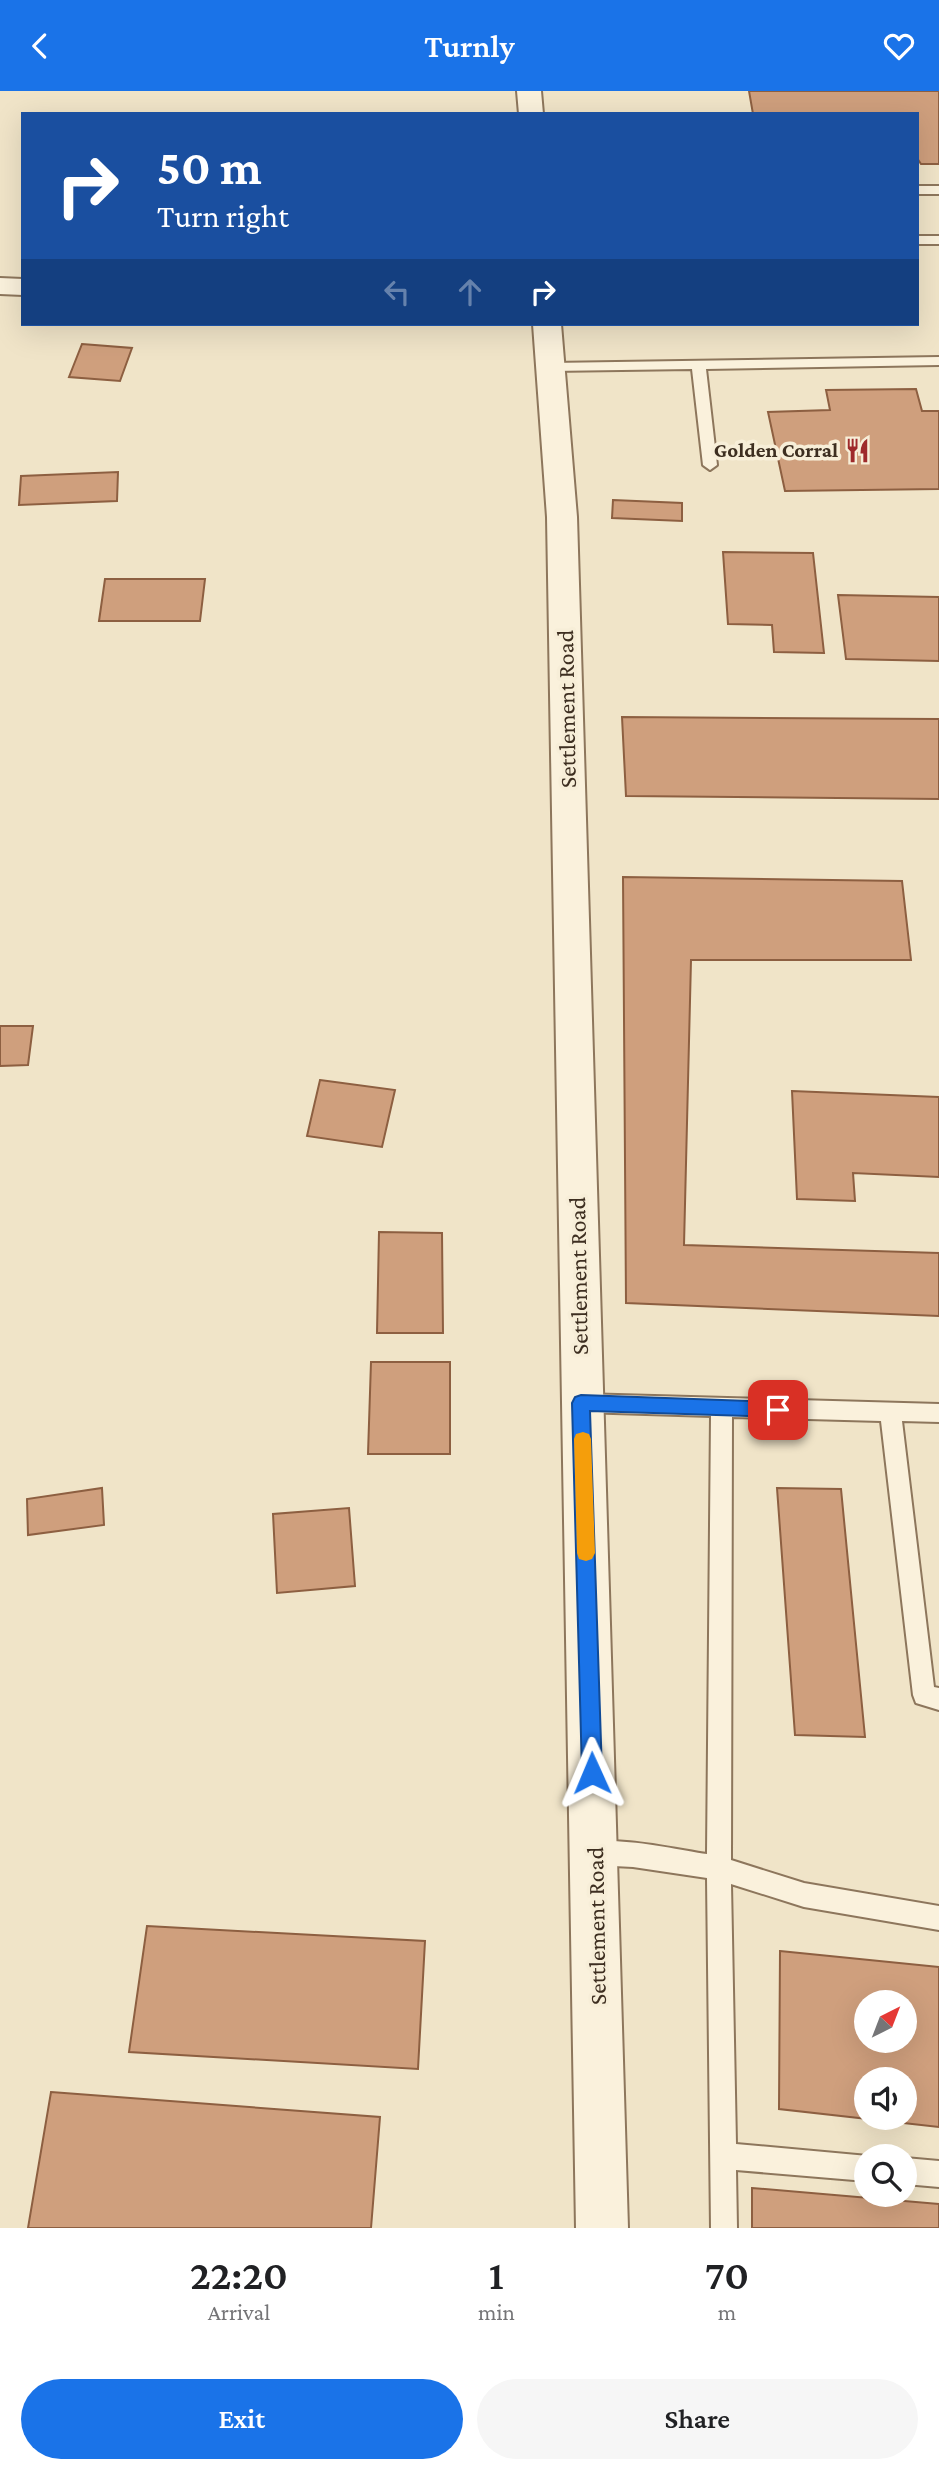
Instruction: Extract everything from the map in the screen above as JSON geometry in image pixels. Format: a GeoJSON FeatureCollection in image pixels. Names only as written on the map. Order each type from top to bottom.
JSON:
{"type":"FeatureCollection","features":[{"type":"Feature","properties":{"kind":"street"},"geometry":{"type":"LineString","coordinates":[[529,91],[531,112]]}},
{"type":"Feature","properties":{"kind":"street"},"geometry":{"type":"LineString","coordinates":[[0,286],[21,287]]}},
{"type":"Feature","properties":{"kind":"street","name":"Settlement Road"},"geometry":{"type":"LineString","coordinates":[[547,326],[562,517],[602,2228]]}},
{"type":"Feature","properties":{"kind":"lane"},"geometry":{"type":"LineString","coordinates":[[919,190],[939,190]]}},
{"type":"Feature","properties":{"kind":"lane"},"geometry":{"type":"LineString","coordinates":[[919,240],[939,240]]}},
{"type":"Feature","properties":{"kind":"lane"},"geometry":{"type":"LineString","coordinates":[[551,367],[939,361]]}},
{"type":"Feature","properties":{"kind":"lane"},"geometry":{"type":"LineString","coordinates":[[699,365],[710,465]]}},
{"type":"Feature","properties":{"kind":"lane"},"geometry":{"type":"LineString","coordinates":[[581,1403],[939,1413]]}},
{"type":"Feature","properties":{"kind":"lane"},"geometry":{"type":"LineString","coordinates":[[722,1409],[719,1868],[724,2228]]}},
{"type":"Feature","properties":{"kind":"lane"},"geometry":{"type":"LineString","coordinates":[[890,1412],[924,1695],[939,1699]]}},
{"type":"Feature","properties":{"kind":"lane"},"geometry":{"type":"LineString","coordinates":[[594,1853],[633,1855],[719,1868],[804,1895],[939,1918]]}},
{"type":"Feature","properties":{"kind":"lane"},"geometry":{"type":"LineString","coordinates":[[724,2156],[854,2167]]}},
{"type":"Feature","properties":{"kind":"lane"},"geometry":{"type":"LineString","coordinates":[[917,2172],[939,2174]]}},
{"type":"Feature","properties":{"kind":"building"},"geometry":{"type":"Polygon","coordinates":[[[749,91],[939,91],[939,164],[921,164],[919,161],[919,112],[753,112],[749,91]]]}},
{"type":"Feature","properties":{"kind":"building"},"geometry":{"type":"Polygon","coordinates":[[[82,344],[132,348],[120,381],[69,377],[82,344]]]}},
{"type":"Feature","properties":{"kind":"building","name":"Golden Corral"},"geometry":{"type":"Polygon","coordinates":[[[916,389],[922,411],[939,411],[939,489],[785,491],[768,412],[830,410],[826,390],[916,389]]]}},
{"type":"Feature","properties":{"kind":"building"},"geometry":{"type":"Polygon","coordinates":[[[118,472],[117,501],[19,505],[21,476],[118,472]]]}},
{"type":"Feature","properties":{"kind":"building"},"geometry":{"type":"Polygon","coordinates":[[[613,500],[682,503],[682,521],[612,518],[613,500]]]}},
{"type":"Feature","properties":{"kind":"building"},"geometry":{"type":"Polygon","coordinates":[[[723,552],[813,553],[824,653],[774,652],[772,625],[728,624],[723,552]]]}},
{"type":"Feature","properties":{"kind":"building"},"geometry":{"type":"Polygon","coordinates":[[[105,579],[205,579],[200,621],[99,621],[105,579]]]}},
{"type":"Feature","properties":{"kind":"building"},"geometry":{"type":"Polygon","coordinates":[[[838,595],[939,597],[939,661],[846,659],[838,595]]]}},
{"type":"Feature","properties":{"kind":"building"},"geometry":{"type":"Polygon","coordinates":[[[622,717],[939,719],[939,799],[626,796],[622,717]]]}},
{"type":"Feature","properties":{"kind":"building"},"geometry":{"type":"Polygon","coordinates":[[[623,877],[902,881],[911,960],[691,960],[684,1245],[939,1253],[939,1316],[626,1303],[623,877]]]}},
{"type":"Feature","properties":{"kind":"building"},"geometry":{"type":"Polygon","coordinates":[[[0,1026],[33,1026],[28,1065],[0,1066],[0,1026]]]}},
{"type":"Feature","properties":{"kind":"building"},"geometry":{"type":"Polygon","coordinates":[[[320,1080],[395,1090],[382,1147],[307,1136],[320,1080]]]}},
{"type":"Feature","properties":{"kind":"building"},"geometry":{"type":"Polygon","coordinates":[[[792,1091],[939,1097],[939,1177],[853,1173],[855,1201],[797,1199],[792,1091]]]}},
{"type":"Feature","properties":{"kind":"building"},"geometry":{"type":"Polygon","coordinates":[[[379,1232],[442,1233],[443,1333],[377,1333],[379,1232]]]}},
{"type":"Feature","properties":{"kind":"building"},"geometry":{"type":"Polygon","coordinates":[[[371,1362],[450,1362],[450,1454],[368,1454],[371,1362]]]}},
{"type":"Feature","properties":{"kind":"building"},"geometry":{"type":"Polygon","coordinates":[[[102,1488],[104,1525],[28,1535],[27,1499],[102,1488]]]}},
{"type":"Feature","properties":{"kind":"building"},"geometry":{"type":"Polygon","coordinates":[[[777,1488],[841,1489],[865,1737],[795,1735],[777,1488]]]}},
{"type":"Feature","properties":{"kind":"building"},"geometry":{"type":"Polygon","coordinates":[[[349,1508],[355,1586],[277,1593],[273,1514],[349,1508]]]}},
{"type":"Feature","properties":{"kind":"building"},"geometry":{"type":"Polygon","coordinates":[[[147,1926],[425,1941],[418,2069],[129,2052],[147,1926]]]}},
{"type":"Feature","properties":{"kind":"building"},"geometry":{"type":"Polygon","coordinates":[[[780,1951],[939,1967],[939,2127],[917,2125],[917,2067],[854,2067],[854,2117],[779,2109],[780,1951]]]}},
{"type":"Feature","properties":{"kind":"building"},"geometry":{"type":"Polygon","coordinates":[[[51,2092],[380,2117],[371,2228],[28,2228],[51,2092]]]}},
{"type":"Feature","properties":{"kind":"building"},"geometry":{"type":"Polygon","coordinates":[[[752,2188],[854,2197],[854,2207],[917,2207],[917,2202],[939,2204],[939,2228],[752,2228],[752,2188]]]}},
{"type":"Feature","properties":{"kind":"slow traffic"},"geometry":{"type":"LineString","coordinates":[[583,1439],[586,1553]]}},
{"type":"Feature","properties":{"kind":"place","name":"Golden Corral"},"geometry":{"type":"Point","coordinates":[858,450]}},
{"type":"Feature","properties":{"kind":"route"},"geometry":{"type":"LineString","coordinates":[[592,1773],[581,1403],[778,1410]]}}]}
